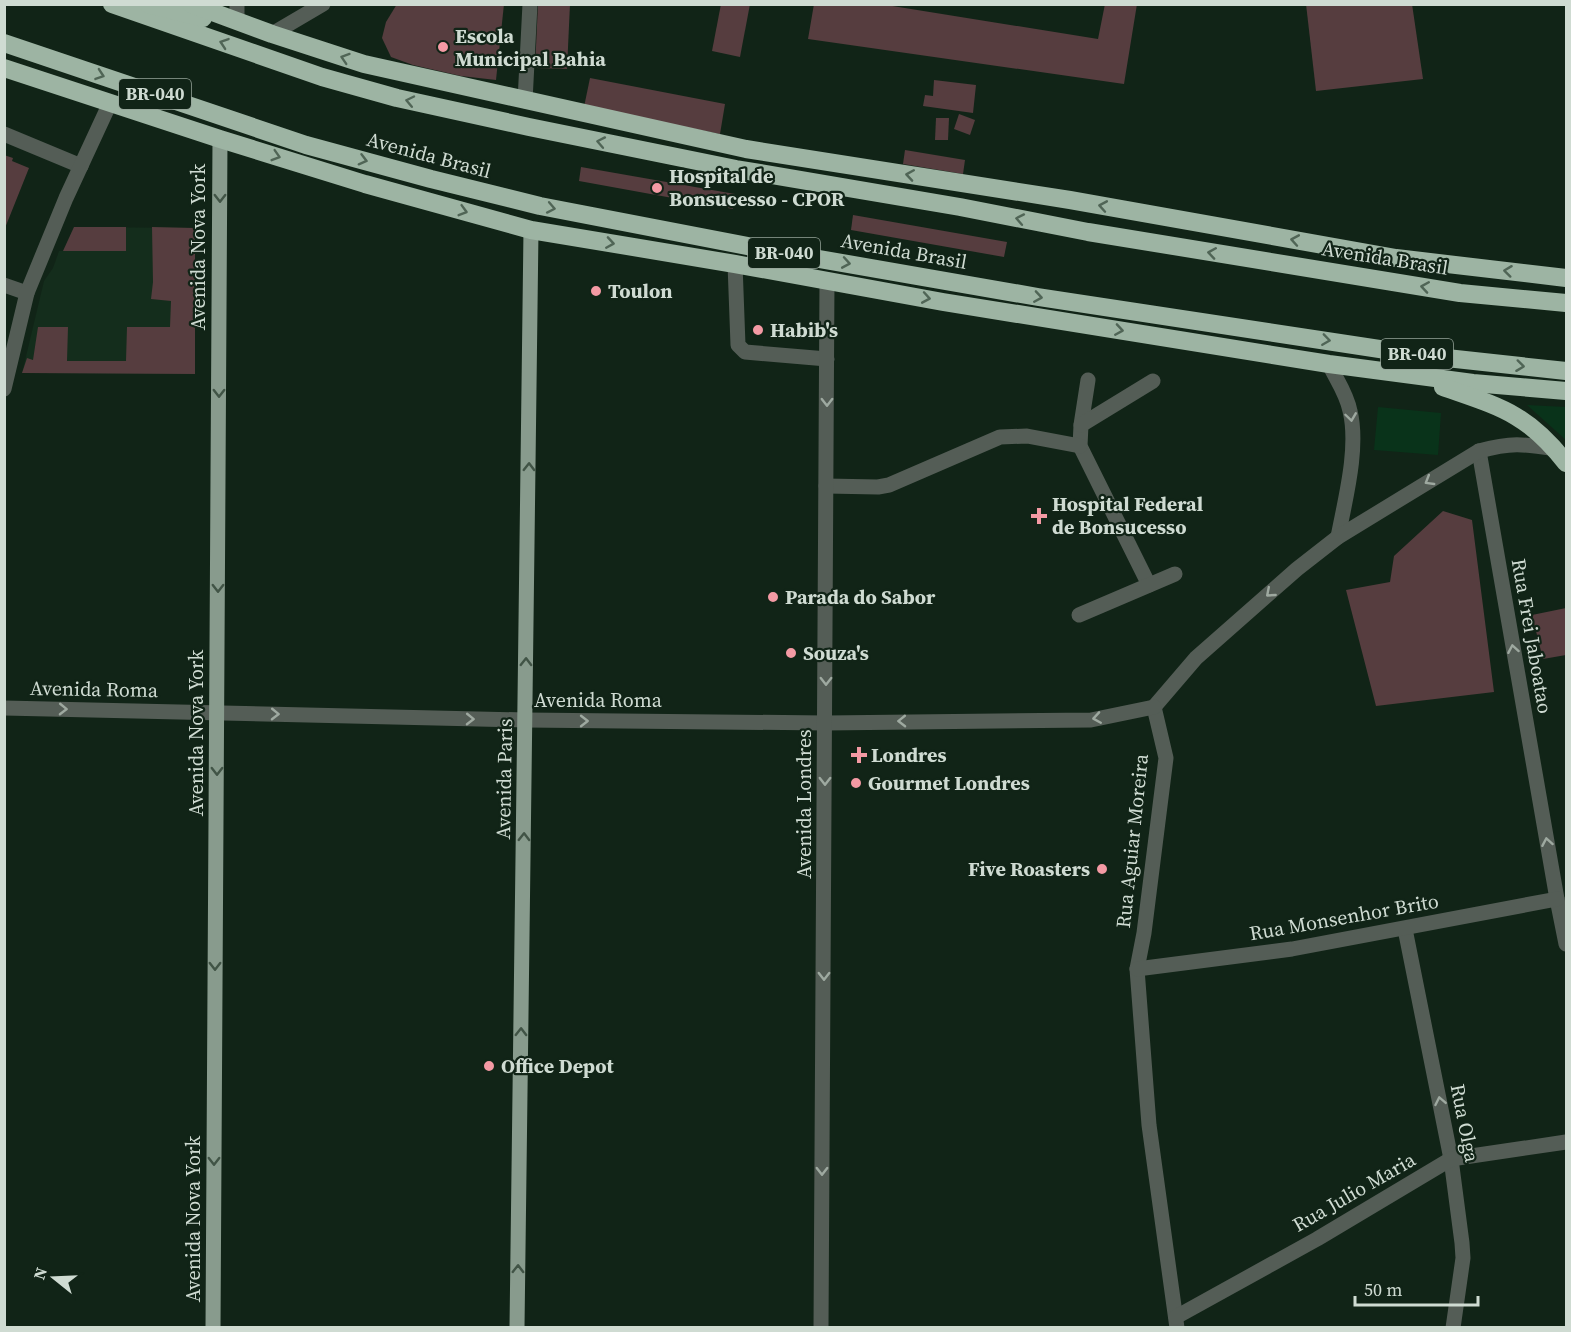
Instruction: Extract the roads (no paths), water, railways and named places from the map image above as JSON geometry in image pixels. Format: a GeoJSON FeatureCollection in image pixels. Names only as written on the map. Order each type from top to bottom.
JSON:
{"type":"FeatureCollection","features":[{"type":"Feature","properties":{"kind":"highway","name":"Avenida Brasil"},"geometry":{"type":"LineString","coordinates":[[112,4],[322,77],[397,98],[529,127],[736,169],[960,207],[1088,232],[1460,293],[1566,303]]}},
{"type":"Feature","properties":{"kind":"highway"},"geometry":{"type":"LineString","coordinates":[[148,4],[272,34]]}},
{"type":"Feature","properties":{"kind":"highway","name":"Avenida Brasil"},"geometry":{"type":"LineString","coordinates":[[191,4],[237,13],[272,34],[364,64],[746,149],[1070,200],[1396,258],[1566,278]]}},
{"type":"Feature","properties":{"kind":"highway","name":"Avenida Brasil"},"geometry":{"type":"LineString","coordinates":[[4,43],[306,145],[540,206],[773,251],[1038,297],[1419,355],[1566,370]]}},
{"type":"Feature","properties":{"kind":"highway"},"geometry":{"type":"LineString","coordinates":[[4,55],[72,79],[110,103]]}},
{"type":"Feature","properties":{"kind":"highway"},"geometry":{"type":"LineString","coordinates":[[4,68],[365,184],[531,230],[943,302],[1329,364],[1406,375],[1566,392]]}},
{"type":"Feature","properties":{"kind":"highway"},"geometry":{"type":"LineString","coordinates":[[1406,375],[1505,409],[1519,416],[1536,429],[1561,456]]}},
{"type":"Feature","properties":{"kind":"main road","name":"Avenida Nova York"},"geometry":{"type":"LineString","coordinates":[[213,1328],[220,139]]}},
{"type":"Feature","properties":{"kind":"main road","name":"Avenida Paris"},"geometry":{"type":"LineString","coordinates":[[517,1328],[531,230]]}},
{"type":"Feature","properties":{"kind":"street"},"geometry":{"type":"LineString","coordinates":[[272,34],[324,4]]}},
{"type":"Feature","properties":{"kind":"street"},"geometry":{"type":"LineString","coordinates":[[525,101],[530,4]]}},
{"type":"Feature","properties":{"kind":"street"},"geometry":{"type":"LineString","coordinates":[[4,389],[27,293],[110,103]]}},
{"type":"Feature","properties":{"kind":"street"},"geometry":{"type":"LineString","coordinates":[[4,134],[81,166]]}},
{"type":"Feature","properties":{"kind":"street"},"geometry":{"type":"LineString","coordinates":[[735,264],[740,349],[745,352],[827,359]]}},
{"type":"Feature","properties":{"kind":"street","name":"Avenida Londres"},"geometry":{"type":"LineString","coordinates":[[821,1328],[827,280]]}},
{"type":"Feature","properties":{"kind":"street"},"geometry":{"type":"LineString","coordinates":[[4,285],[27,293]]}},
{"type":"Feature","properties":{"kind":"street"},"geometry":{"type":"LineString","coordinates":[[1329,364],[1346,398],[1352,426],[1349,473],[1338,537]]}},
{"type":"Feature","properties":{"kind":"street"},"geometry":{"type":"LineString","coordinates":[[1088,380],[1080,446],[1149,585]]}},
{"type":"Feature","properties":{"kind":"street"},"geometry":{"type":"LineString","coordinates":[[1081,425],[1153,381]]}},
{"type":"Feature","properties":{"kind":"street"},"geometry":{"type":"LineString","coordinates":[[826,486],[878,487],[889,485],[1000,437],[1027,436],[1080,446]]}},
{"type":"Feature","properties":{"kind":"street"},"geometry":{"type":"LineString","coordinates":[[1154,706],[1216,639],[1298,568],[1338,537],[1479,451],[1504,444],[1518,443],[1561,456]]}},
{"type":"Feature","properties":{"kind":"street","name":"Rua Frei Jaboatao"},"geometry":{"type":"LineString","coordinates":[[1479,451],[1566,944]]}},
{"type":"Feature","properties":{"kind":"street"},"geometry":{"type":"LineString","coordinates":[[1079,615],[1175,574]]}},
{"type":"Feature","properties":{"kind":"street","name":"Avenida Roma"},"geometry":{"type":"LineString","coordinates":[[4,708],[526,720],[826,723],[1091,720],[1154,706]]}},
{"type":"Feature","properties":{"kind":"street","name":"Rua Aguiar Moreira"},"geometry":{"type":"LineString","coordinates":[[1154,706],[1166,758],[1149,898],[1137,969],[1149,1125],[1176,1322]]}},
{"type":"Feature","properties":{"kind":"street","name":"Rua Monsenhor Brito"},"geometry":{"type":"LineString","coordinates":[[1137,969],[1292,949],[1557,899]]}},
{"type":"Feature","properties":{"kind":"street","name":"Rua Olga"},"geometry":{"type":"LineString","coordinates":[[1405,928],[1451,1159],[1463,1258],[1453,1328]]}},
{"type":"Feature","properties":{"kind":"street","name":"Rua Julio Maria"},"geometry":{"type":"LineString","coordinates":[[1176,1322],[1451,1159],[1566,1142]]}},
{"type":"Feature","properties":{"kind":"place","name":"Escola Municipal Bahia"},"geometry":{"type":"Point","coordinates":[443,47]}},
{"type":"Feature","properties":{"kind":"place","name":"Hospital de Bonsucesso - CPOR"},"geometry":{"type":"Point","coordinates":[657,188]}},
{"type":"Feature","properties":{"kind":"place","name":"Toulon"},"geometry":{"type":"Point","coordinates":[596,291]}},
{"type":"Feature","properties":{"kind":"place","name":"Habib's"},"geometry":{"type":"Point","coordinates":[758,330]}},
{"type":"Feature","properties":{"kind":"place","name":"Hospital Federal de Bonsucesso"},"geometry":{"type":"Point","coordinates":[1039,516]}},
{"type":"Feature","properties":{"kind":"place","name":"Parada do Sabor"},"geometry":{"type":"Point","coordinates":[773,597]}},
{"type":"Feature","properties":{"kind":"place","name":"Souza's"},"geometry":{"type":"Point","coordinates":[791,653]}},
{"type":"Feature","properties":{"kind":"place","name":"Londres"},"geometry":{"type":"Point","coordinates":[859,755]}},
{"type":"Feature","properties":{"kind":"place","name":"Gourmet Londres"},"geometry":{"type":"Point","coordinates":[856,783]}},
{"type":"Feature","properties":{"kind":"place","name":"Five Roasters"},"geometry":{"type":"Point","coordinates":[1102,869]}},
{"type":"Feature","properties":{"kind":"place","name":"Office Depot"},"geometry":{"type":"Point","coordinates":[489,1066]}}]}
